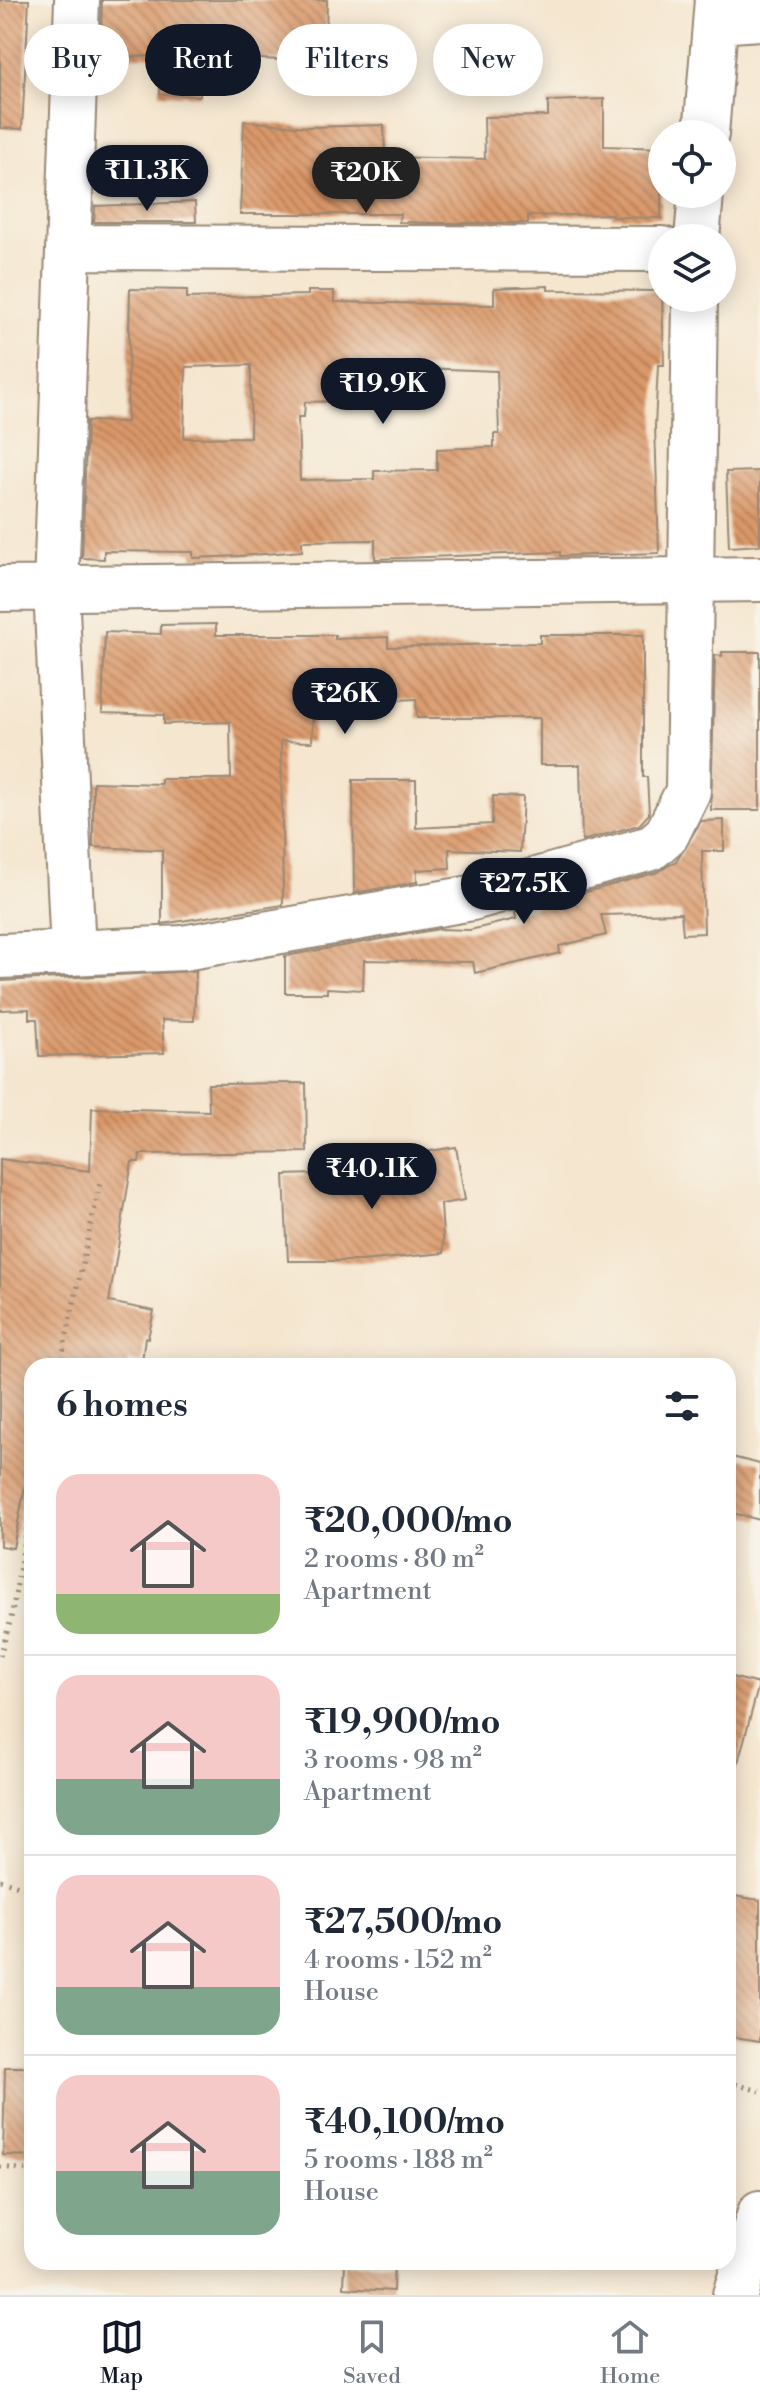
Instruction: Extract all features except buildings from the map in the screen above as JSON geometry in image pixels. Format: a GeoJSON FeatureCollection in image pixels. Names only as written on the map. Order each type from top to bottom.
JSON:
{"type":"FeatureCollection","features":[{"type":"Feature","properties":{"kind":"street"},"geometry":{"type":"LineString","coordinates":[[73,953],[56,588],[77,0]]}},
{"type":"Feature","properties":{"kind":"street"},"geometry":{"type":"LineString","coordinates":[[707,120],[716,11],[760,18]]}},
{"type":"Feature","properties":{"kind":"street"},"geometry":{"type":"LineString","coordinates":[[70,247],[648,249]]}},
{"type":"Feature","properties":{"kind":"street"},"geometry":{"type":"LineString","coordinates":[[0,956],[183,948],[472,898],[651,848],[667,834],[688,791],[695,312]]}},
{"type":"Feature","properties":{"kind":"street"},"geometry":{"type":"LineString","coordinates":[[0,589],[760,579]]}},
{"type":"Feature","properties":{"kind":"street"},"geometry":{"type":"LineString","coordinates":[[735,2295],[760,2213]]}},
{"type":"Feature","properties":{"kind":"path"},"geometry":{"type":"LineString","coordinates":[[62,1358],[101,1179]]}},
{"type":"Feature","properties":{"kind":"path"},"geometry":{"type":"LineString","coordinates":[[0,1656],[11,1619],[24,1543]]}},
{"type":"Feature","properties":{"kind":"path"},"geometry":{"type":"LineString","coordinates":[[0,1880],[24,1888]]}},
{"type":"Feature","properties":{"kind":"path"},"geometry":{"type":"LineString","coordinates":[[736,2084],[760,2091]]}},
{"type":"Feature","properties":{"kind":"path"},"geometry":{"type":"LineString","coordinates":[[0,2167],[24,2169]]}}]}
